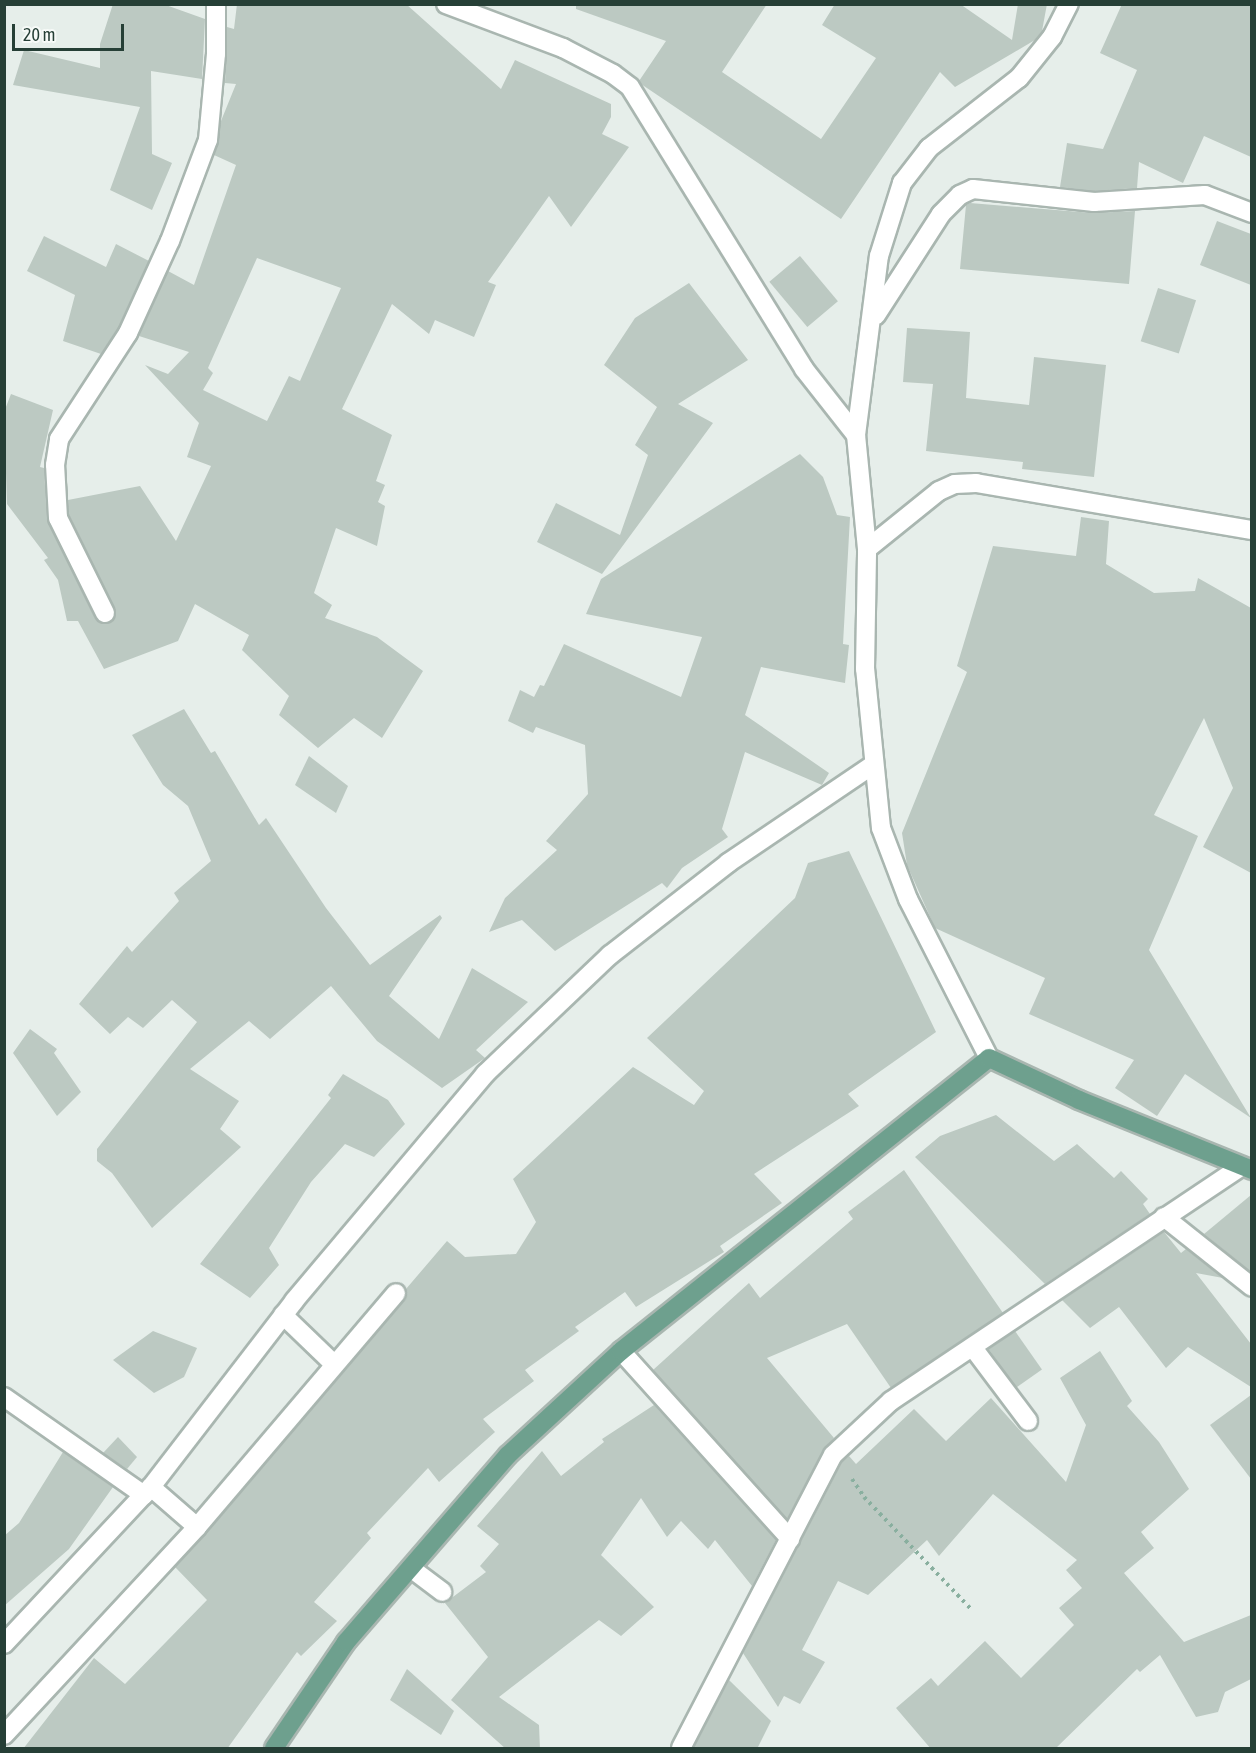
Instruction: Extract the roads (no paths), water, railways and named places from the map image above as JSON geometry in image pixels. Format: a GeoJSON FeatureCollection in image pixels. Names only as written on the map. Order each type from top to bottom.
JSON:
{"type":"FeatureCollection","features":[{"type":"Feature","properties":{"kind":"main road"},"geometry":{"type":"LineString","coordinates":[[274,1749],[346,1642],[412,1569],[508,1455],[621,1351],[989,1058],[1246,1168]]}},
{"type":"Feature","properties":{"kind":"street"},"geometry":{"type":"LineString","coordinates":[[105,613],[58,518],[55,465],[59,439],[128,333],[170,241],[208,140],[216,54],[216,4]]}},
{"type":"Feature","properties":{"kind":"street"},"geometry":{"type":"LineString","coordinates":[[446,4],[562,48],[613,74],[630,87],[804,369],[856,435]]}},
{"type":"Feature","properties":{"kind":"street"},"geometry":{"type":"LineString","coordinates":[[989,1058],[908,899],[881,828],[865,669],[867,549],[856,435],[873,319],[879,256],[902,183],[929,147],[1019,78],[1052,37],[1069,4]]}},
{"type":"Feature","properties":{"kind":"street"},"geometry":{"type":"LineString","coordinates":[[873,319],[941,214],[960,195],[974,189],[1094,202],[1205,195],[1251,213]]}},
{"type":"Feature","properties":{"kind":"street"},"geometry":{"type":"LineString","coordinates":[[867,549],[939,491],[955,484],[976,483],[1251,530]]}},
{"type":"Feature","properties":{"kind":"street"},"geometry":{"type":"LineString","coordinates":[[4,1644],[151,1492],[485,1074],[610,955],[728,863],[873,765]]}},
{"type":"Feature","properties":{"kind":"street"},"geometry":{"type":"LineString","coordinates":[[681,1749],[782,1532],[833,1455],[891,1401],[975,1348],[1054,1289],[1164,1217],[1246,1168]]}},
{"type":"Feature","properties":{"kind":"street"},"geometry":{"type":"LineString","coordinates":[[1164,1217],[1251,1287]]}},
{"type":"Feature","properties":{"kind":"street"},"geometry":{"type":"LineString","coordinates":[[4,1736],[194,1524],[330,1360],[396,1293]]}},
{"type":"Feature","properties":{"kind":"street"},"geometry":{"type":"LineString","coordinates":[[288,1319],[330,1360]]}},
{"type":"Feature","properties":{"kind":"street"},"geometry":{"type":"LineString","coordinates":[[975,1348],[1028,1421]]}},
{"type":"Feature","properties":{"kind":"street"},"geometry":{"type":"LineString","coordinates":[[621,1351],[782,1532]]}},
{"type":"Feature","properties":{"kind":"street"},"geometry":{"type":"LineString","coordinates":[[4,1397],[151,1492],[194,1524]]}},
{"type":"Feature","properties":{"kind":"street"},"geometry":{"type":"LineString","coordinates":[[412,1569],[442,1592]]}}]}
